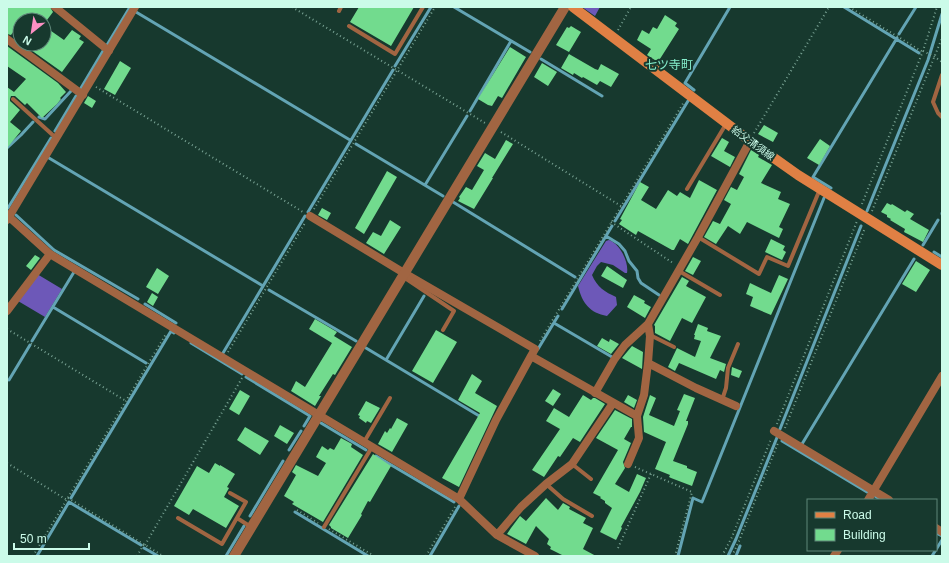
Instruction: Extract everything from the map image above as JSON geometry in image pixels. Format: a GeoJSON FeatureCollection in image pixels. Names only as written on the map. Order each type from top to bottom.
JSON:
{"type":"FeatureCollection","features":[{"type":"Feature","properties":{"kind":"main road","name":"給父清須線"},"geometry":{"type":"LineString","coordinates":[[573,7],[750,141],[820,188],[942,265]]}},
{"type":"Feature","properties":{"kind":"street"},"geometry":{"type":"LineString","coordinates":[[55,7],[109,51]]}},
{"type":"Feature","properties":{"kind":"street"},"geometry":{"type":"LineString","coordinates":[[135,7],[8,218],[50,254],[459,499],[497,535],[532,555]]}},
{"type":"Feature","properties":{"kind":"street"},"geometry":{"type":"LineString","coordinates":[[234,556],[565,7]]}},
{"type":"Feature","properties":{"kind":"street"},"geometry":{"type":"LineString","coordinates":[[7,39],[83,95]]}},
{"type":"Feature","properties":{"kind":"street"},"geometry":{"type":"LineString","coordinates":[[595,393],[614,360],[625,345],[648,324],[680,270],[750,141]]}},
{"type":"Feature","properties":{"kind":"street"},"geometry":{"type":"LineString","coordinates":[[310,216],[403,275],[533,353],[612,404],[637,416]]}},
{"type":"Feature","properties":{"kind":"street"},"geometry":{"type":"LineString","coordinates":[[7,311],[50,254]]}},
{"type":"Feature","properties":{"kind":"street"},"geometry":{"type":"LineString","coordinates":[[628,464],[639,438],[637,416],[644,394],[648,363],[650,336],[648,324]]}},
{"type":"Feature","properties":{"kind":"street"},"geometry":{"type":"LineString","coordinates":[[459,499],[496,420],[533,353]]}},
{"type":"Feature","properties":{"kind":"street"},"geometry":{"type":"LineString","coordinates":[[648,363],[736,406]]}},
{"type":"Feature","properties":{"kind":"street"},"geometry":{"type":"LineString","coordinates":[[868,499],[942,376]]}},
{"type":"Feature","properties":{"kind":"street"},"geometry":{"type":"LineString","coordinates":[[497,535],[521,507],[546,484],[572,464],[612,404]]}},
{"type":"Feature","properties":{"kind":"street"},"geometry":{"type":"LineString","coordinates":[[778,433],[887,499]]}},
{"type":"Feature","properties":{"kind":"lane"},"geometry":{"type":"LineString","coordinates":[[349,26],[395,54],[423,7]]}},
{"type":"Feature","properties":{"kind":"lane"},"geometry":{"type":"LineString","coordinates":[[942,75],[933,102],[938,113],[942,117]]}},
{"type":"Feature","properties":{"kind":"lane"},"geometry":{"type":"LineString","coordinates":[[13,98],[56,138]]}},
{"type":"Feature","properties":{"kind":"lane"},"geometry":{"type":"LineString","coordinates":[[687,189],[726,123]]}},
{"type":"Feature","properties":{"kind":"lane"},"geometry":{"type":"LineString","coordinates":[[698,237],[759,274],[767,257],[788,266],[820,188]]}},
{"type":"Feature","properties":{"kind":"lane"},"geometry":{"type":"LineString","coordinates":[[680,270],[720,295]]}},
{"type":"Feature","properties":{"kind":"lane"},"geometry":{"type":"LineString","coordinates":[[403,275],[454,311],[443,330]]}},
{"type":"Feature","properties":{"kind":"lane"},"geometry":{"type":"LineString","coordinates":[[650,336],[674,347]]}},
{"type":"Feature","properties":{"kind":"lane"},"geometry":{"type":"LineString","coordinates":[[722,400],[726,388],[728,368],[738,344]]}},
{"type":"Feature","properties":{"kind":"lane"},"geometry":{"type":"LineString","coordinates":[[364,442],[390,398]]}},
{"type":"Feature","properties":{"kind":"lane"},"geometry":{"type":"LineString","coordinates":[[324,526],[372,447]]}},
{"type":"Feature","properties":{"kind":"lane"},"geometry":{"type":"LineString","coordinates":[[572,464],[591,479]]}},
{"type":"Feature","properties":{"kind":"lane"},"geometry":{"type":"LineString","coordinates":[[546,484],[563,499],[592,516]]}},
{"type":"Feature","properties":{"kind":"lane"},"geometry":{"type":"LineString","coordinates":[[178,518],[222,544],[246,502],[230,493]]}},
{"type":"Feature","properties":{"kind":"lane"},"geometry":{"type":"LineString","coordinates":[[237,518],[252,527]]}},
{"type":"Feature","properties":{"kind":"path"},"geometry":{"type":"LineString","coordinates":[[292,7],[621,206]]}},
{"type":"Feature","properties":{"kind":"path"},"geometry":{"type":"LineString","coordinates":[[224,358],[436,7]]}},
{"type":"Feature","properties":{"kind":"path"},"geometry":{"type":"LineString","coordinates":[[613,37],[631,7]]}},
{"type":"Feature","properties":{"kind":"path"},"geometry":{"type":"LineString","coordinates":[[750,141],[828,7]]}},
{"type":"Feature","properties":{"kind":"path"},"geometry":{"type":"LineString","coordinates":[[849,7],[942,62]]}},
{"type":"Feature","properties":{"kind":"path"},"geometry":{"type":"LineString","coordinates":[[732,556],[739,541],[860,213],[865,195],[924,51],[937,7]]}},
{"type":"Feature","properties":{"kind":"path"},"geometry":{"type":"LineString","coordinates":[[722,556],[778,433],[869,219],[942,38]]}},
{"type":"Feature","properties":{"kind":"path"},"geometry":{"type":"LineString","coordinates":[[90,84],[310,216]]}},
{"type":"Feature","properties":{"kind":"path"},"geometry":{"type":"LineString","coordinates":[[533,353],[688,94]]}},
{"type":"Feature","properties":{"kind":"path"},"geometry":{"type":"LineString","coordinates":[[611,222],[680,270]]}},
{"type":"Feature","properties":{"kind":"path"},"geometry":{"type":"LineString","coordinates":[[34,556],[171,326]]}},
{"type":"Feature","properties":{"kind":"path"},"geometry":{"type":"LineString","coordinates":[[7,329],[126,401]]}},
{"type":"Feature","properties":{"kind":"path"},"geometry":{"type":"LineString","coordinates":[[136,556],[144,545],[246,371]]}},
{"type":"Feature","properties":{"kind":"path"},"geometry":{"type":"LineString","coordinates":[[7,463],[164,556]]}},
{"type":"Feature","properties":{"kind":"path"},"geometry":{"type":"LineString","coordinates":[[628,464],[692,492],[675,556]]}},
{"type":"Feature","properties":{"kind":"path"},"geometry":{"type":"LineString","coordinates":[[618,548],[651,474]]}},
{"type":"Feature","properties":{"kind":"path"},"geometry":{"type":"LineString","coordinates":[[426,556],[459,499]]}},
{"type":"Feature","properties":{"kind":"path"},"geometry":{"type":"LineString","coordinates":[[297,510],[374,556]]}},
{"type":"Feature","properties":{"kind":"shaded area"},"geometry":{"type":"Polygon","coordinates":[[[582,7],[600,7],[595,16],[582,7]]]}},
{"type":"Feature","properties":{"kind":"shaded area"},"geometry":{"type":"Polygon","coordinates":[[[609,240],[617,245],[623,254],[627,264],[627,273],[613,265],[601,262],[592,275],[596,283],[602,289],[616,297],[617,305],[607,316],[591,310],[584,302],[578,286],[606,241],[609,240]]]}},
{"type":"Feature","properties":{"kind":"shaded area"},"geometry":{"type":"Polygon","coordinates":[[[37,274],[62,289],[45,317],[18,301],[37,274]]]}},
{"type":"Feature","properties":{"kind":"building"},"geometry":{"type":"Polygon","coordinates":[[[7,7],[50,7],[53,12],[52,13],[52,12],[12,12],[12,34],[11,35],[7,34],[7,7]]]}},
{"type":"Feature","properties":{"kind":"building"},"geometry":{"type":"Polygon","coordinates":[[[359,7],[414,7],[391,46],[350,22],[359,7]]]}},
{"type":"Feature","properties":{"kind":"building"},"geometry":{"type":"Polygon","coordinates":[[[665,15],[677,23],[675,26],[679,29],[658,62],[647,55],[651,49],[637,40],[642,30],[649,34],[653,27],[657,29],[665,15]]]}},
{"type":"Feature","properties":{"kind":"building"},"geometry":{"type":"Polygon","coordinates":[[[571,26],[581,32],[569,52],[556,45],[567,27],[569,28],[571,26]]]}},
{"type":"Feature","properties":{"kind":"building"},"geometry":{"type":"Polygon","coordinates":[[[72,30],[81,36],[79,39],[84,42],[62,72],[34,52],[52,52],[52,32],[64,40],[72,30]]]}},
{"type":"Feature","properties":{"kind":"building"},"geometry":{"type":"Polygon","coordinates":[[[7,46],[12,50],[12,52],[15,52],[58,83],[66,92],[57,104],[42,118],[27,103],[25,105],[15,96],[11,96],[10,101],[20,110],[10,122],[21,131],[7,148],[7,87],[14,92],[26,79],[7,66],[7,46]]]}},
{"type":"Feature","properties":{"kind":"building"},"geometry":{"type":"Polygon","coordinates":[[[510,47],[526,57],[502,98],[498,96],[492,106],[488,105],[478,99],[510,47]]]}},
{"type":"Feature","properties":{"kind":"building"},"geometry":{"type":"Polygon","coordinates":[[[569,54],[595,69],[598,70],[601,64],[619,74],[611,87],[600,81],[597,85],[583,77],[582,78],[574,73],[573,75],[561,68],[569,54]]]}},
{"type":"Feature","properties":{"kind":"building"},"geometry":{"type":"Polygon","coordinates":[[[120,61],[131,68],[115,95],[104,89],[120,61]]]}},
{"type":"Feature","properties":{"kind":"building"},"geometry":{"type":"Polygon","coordinates":[[[542,63],[557,72],[548,86],[534,77],[542,63]]]}},
{"type":"Feature","properties":{"kind":"building"},"geometry":{"type":"Polygon","coordinates":[[[88,96],[96,101],[92,108],[84,103],[88,96]]]}},
{"type":"Feature","properties":{"kind":"building"},"geometry":{"type":"Polygon","coordinates":[[[764,125],[778,133],[773,142],[758,134],[764,125]]]}},
{"type":"Feature","properties":{"kind":"building"},"geometry":{"type":"Polygon","coordinates":[[[722,138],[729,142],[724,151],[735,157],[730,167],[711,156],[722,138]]]}},
{"type":"Feature","properties":{"kind":"building"},"geometry":{"type":"Polygon","coordinates":[[[820,139],[830,146],[819,165],[807,158],[820,139]]]}},
{"type":"Feature","properties":{"kind":"building"},"geometry":{"type":"Polygon","coordinates":[[[506,140],[513,144],[474,209],[458,201],[466,187],[472,190],[484,170],[477,166],[485,153],[495,159],[506,140]]]}},
{"type":"Feature","properties":{"kind":"building"},"geometry":{"type":"Polygon","coordinates":[[[751,150],[759,155],[758,157],[772,165],[761,183],[781,192],[778,199],[790,204],[779,227],[783,229],[779,238],[747,222],[740,234],[728,226],[716,244],[704,237],[713,221],[720,224],[731,204],[724,200],[731,187],[737,190],[744,177],[739,174],[751,150]]]}},
{"type":"Feature","properties":{"kind":"building"},"geometry":{"type":"Polygon","coordinates":[[[387,171],[397,177],[364,234],[355,228],[387,171]]]}},
{"type":"Feature","properties":{"kind":"building"},"geometry":{"type":"Polygon","coordinates":[[[699,180],[717,190],[688,244],[680,239],[674,250],[672,250],[638,231],[636,235],[619,224],[622,220],[620,219],[640,182],[649,187],[641,200],[656,209],[668,190],[677,196],[680,192],[690,198],[699,180]]]}},
{"type":"Feature","properties":{"kind":"building"},"geometry":{"type":"Polygon","coordinates":[[[887,203],[892,204],[905,212],[907,210],[914,214],[910,219],[929,230],[923,242],[904,232],[905,229],[890,220],[891,219],[887,217],[887,215],[881,212],[887,203]]]}},
{"type":"Feature","properties":{"kind":"building"},"geometry":{"type":"Polygon","coordinates":[[[322,208],[331,213],[327,220],[318,215],[322,208]]]}},
{"type":"Feature","properties":{"kind":"building"},"geometry":{"type":"Polygon","coordinates":[[[390,220],[401,227],[384,254],[366,243],[373,232],[381,236],[390,220]]]}},
{"type":"Feature","properties":{"kind":"building"},"geometry":{"type":"Polygon","coordinates":[[[771,239],[785,246],[783,250],[786,252],[782,260],[765,252],[771,239]]]}},
{"type":"Feature","properties":{"kind":"building"},"geometry":{"type":"Polygon","coordinates":[[[35,255],[40,258],[31,270],[26,266],[35,255]]]}},
{"type":"Feature","properties":{"kind":"building"},"geometry":{"type":"Polygon","coordinates":[[[693,257],[701,261],[693,275],[685,271],[693,257]]]}},
{"type":"Feature","properties":{"kind":"building"},"geometry":{"type":"Polygon","coordinates":[[[916,261],[930,270],[916,292],[902,284],[916,261]]]}},
{"type":"Feature","properties":{"kind":"building"},"geometry":{"type":"Polygon","coordinates":[[[607,266],[627,280],[623,288],[601,276],[607,266]]]}},
{"type":"Feature","properties":{"kind":"building"},"geometry":{"type":"Polygon","coordinates":[[[157,268],[169,276],[158,294],[146,287],[157,268]]]}},
{"type":"Feature","properties":{"kind":"building"},"geometry":{"type":"Polygon","coordinates":[[[779,275],[788,279],[771,315],[750,306],[753,297],[746,294],[750,283],[771,293],[779,275]]]}},
{"type":"Feature","properties":{"kind":"building"},"geometry":{"type":"Polygon","coordinates":[[[682,277],[689,281],[686,286],[706,297],[692,323],[682,318],[670,341],[655,333],[654,325],[682,277]]]}},
{"type":"Feature","properties":{"kind":"building"},"geometry":{"type":"Polygon","coordinates":[[[152,293],[158,297],[153,306],[147,302],[152,293]]]}},
{"type":"Feature","properties":{"kind":"building"},"geometry":{"type":"Polygon","coordinates":[[[634,295],[645,301],[644,303],[651,307],[645,318],[627,307],[634,295]]]}},
{"type":"Feature","properties":{"kind":"building"},"geometry":{"type":"Polygon","coordinates":[[[315,319],[337,332],[334,336],[352,347],[335,375],[333,374],[319,396],[321,396],[315,406],[291,391],[296,381],[305,387],[332,343],[309,329],[315,319]]]}},
{"type":"Feature","properties":{"kind":"building"},"geometry":{"type":"Polygon","coordinates":[[[698,324],[708,328],[707,331],[721,336],[710,358],[726,364],[724,372],[720,370],[716,379],[679,363],[675,371],[668,367],[677,348],[695,357],[701,341],[694,339],[698,324]]]}},
{"type":"Feature","properties":{"kind":"building"},"geometry":{"type":"Polygon","coordinates":[[[436,330],[457,342],[433,383],[412,371],[436,330]]]}},
{"type":"Feature","properties":{"kind":"building"},"geometry":{"type":"Polygon","coordinates":[[[602,338],[609,342],[610,339],[619,344],[611,354],[597,346],[602,338]]]}},
{"type":"Feature","properties":{"kind":"building"},"geometry":{"type":"Polygon","coordinates":[[[632,346],[643,352],[642,369],[622,358],[632,346]]]}},
{"type":"Feature","properties":{"kind":"building"},"geometry":{"type":"Polygon","coordinates":[[[732,367],[742,371],[739,378],[731,375],[732,367]]]}},
{"type":"Feature","properties":{"kind":"building"},"geometry":{"type":"Polygon","coordinates":[[[472,374],[482,381],[475,393],[497,406],[459,487],[442,478],[480,413],[458,400],[472,374]]]}},
{"type":"Feature","properties":{"kind":"building"},"geometry":{"type":"Polygon","coordinates":[[[553,389],[561,394],[553,406],[545,401],[553,389]]]}},
{"type":"Feature","properties":{"kind":"building"},"geometry":{"type":"Polygon","coordinates":[[[240,390],[250,396],[239,415],[229,409],[240,390]]]}},
{"type":"Feature","properties":{"kind":"building"},"geometry":{"type":"Polygon","coordinates":[[[684,394],[695,398],[686,421],[688,421],[688,424],[673,461],[687,466],[687,468],[697,472],[692,486],[671,478],[669,477],[670,475],[655,469],[666,442],[644,432],[643,417],[650,395],[656,398],[649,415],[674,426],[680,411],[677,410],[684,394]]]}},
{"type":"Feature","properties":{"kind":"building"},"geometry":{"type":"Polygon","coordinates":[[[583,395],[591,400],[595,398],[605,404],[580,442],[573,438],[560,457],[558,456],[544,477],[532,470],[560,429],[546,421],[554,408],[569,417],[583,395]]]}},
{"type":"Feature","properties":{"kind":"building"},"geometry":{"type":"Polygon","coordinates":[[[628,395],[637,400],[634,408],[624,402],[628,395]]]}},
{"type":"Feature","properties":{"kind":"building"},"geometry":{"type":"Polygon","coordinates":[[[366,401],[380,408],[371,423],[367,421],[366,423],[359,418],[360,416],[358,415],[366,401]]]}},
{"type":"Feature","properties":{"kind":"building"},"geometry":{"type":"Polygon","coordinates":[[[615,410],[632,419],[632,427],[624,439],[631,443],[623,462],[625,468],[615,484],[629,492],[637,474],[646,478],[616,540],[600,532],[612,508],[600,498],[601,497],[593,493],[618,450],[596,438],[615,410]]]}},
{"type":"Feature","properties":{"kind":"building"},"geometry":{"type":"Polygon","coordinates":[[[397,418],[408,424],[392,452],[378,444],[385,431],[387,433],[390,428],[391,429],[397,418]]]}},
{"type":"Feature","properties":{"kind":"building"},"geometry":{"type":"Polygon","coordinates":[[[280,425],[294,433],[287,444],[274,436],[280,425]]]}},
{"type":"Feature","properties":{"kind":"building"},"geometry":{"type":"Polygon","coordinates":[[[245,427],[269,441],[260,455],[237,440],[245,427]]]}},
{"type":"Feature","properties":{"kind":"building"},"geometry":{"type":"Polygon","coordinates":[[[341,438],[352,444],[351,447],[363,455],[323,522],[292,504],[294,502],[284,496],[296,475],[292,472],[296,465],[318,476],[326,463],[316,457],[322,446],[328,450],[330,448],[334,450],[341,438]]]}},
{"type":"Feature","properties":{"kind":"building"},"geometry":{"type":"Polygon","coordinates":[[[373,454],[391,466],[370,502],[368,501],[361,514],[362,515],[348,538],[331,528],[329,525],[373,454]]]}},
{"type":"Feature","properties":{"kind":"building"},"geometry":{"type":"Polygon","coordinates":[[[215,463],[235,474],[227,487],[229,488],[224,497],[239,506],[226,528],[193,509],[189,515],[174,506],[197,466],[209,473],[215,463]]]}},
{"type":"Feature","properties":{"kind":"building"},"geometry":{"type":"Polygon","coordinates":[[[546,498],[558,510],[563,503],[570,507],[569,509],[586,518],[583,523],[593,528],[583,549],[596,556],[564,556],[550,549],[551,547],[547,544],[549,539],[536,526],[526,544],[507,534],[520,516],[526,521],[546,498]]]}},
{"type":"Feature","properties":{"kind":"waterway"},"geometry":{"type":"LineString","coordinates":[[107,45],[130,7]]}},
{"type":"Feature","properties":{"kind":"waterway"},"geometry":{"type":"LineString","coordinates":[[395,66],[431,7]]}},
{"type":"Feature","properties":{"kind":"waterway"},"geometry":{"type":"LineString","coordinates":[[454,7],[530,52]]}},
{"type":"Feature","properties":{"kind":"waterway"},"geometry":{"type":"LineString","coordinates":[[694,90],[685,83],[730,7]]}},
{"type":"Feature","properties":{"kind":"waterway"},"geometry":{"type":"LineString","coordinates":[[844,7],[919,53]]}},
{"type":"Feature","properties":{"kind":"waterway"},"geometry":{"type":"LineString","coordinates":[[899,34],[916,7]]}},
{"type":"Feature","properties":{"kind":"waterway"},"geometry":{"type":"LineString","coordinates":[[136,12],[350,140]]}},
{"type":"Feature","properties":{"kind":"waterway"},"geometry":{"type":"LineString","coordinates":[[867,211],[928,60],[942,14]]}},
{"type":"Feature","properties":{"kind":"waterway"},"geometry":{"type":"LineString","coordinates":[[831,188],[813,177],[897,38]]}},
{"type":"Feature","properties":{"kind":"waterway"},"geometry":{"type":"LineString","coordinates":[[470,111],[511,41]]}},
{"type":"Feature","properties":{"kind":"waterway"},"geometry":{"type":"LineString","coordinates":[[81,88],[103,51]]}},
{"type":"Feature","properties":{"kind":"waterway"},"geometry":{"type":"LineString","coordinates":[[541,59],[602,96]]}},
{"type":"Feature","properties":{"kind":"waterway"},"geometry":{"type":"LineString","coordinates":[[308,212],[393,70]]}},
{"type":"Feature","properties":{"kind":"waterway"},"geometry":{"type":"LineString","coordinates":[[39,117],[45,119],[71,91]]}},
{"type":"Feature","properties":{"kind":"waterway"},"geometry":{"type":"LineString","coordinates":[[55,131],[76,96]]}},
{"type":"Feature","properties":{"kind":"waterway"},"geometry":{"type":"LineString","coordinates":[[615,221],[688,101]]}},
{"type":"Feature","properties":{"kind":"waterway"},"geometry":{"type":"LineString","coordinates":[[425,185],[467,116]]}},
{"type":"Feature","properties":{"kind":"waterway"},"geometry":{"type":"LineString","coordinates":[[7,148],[33,122]]}},
{"type":"Feature","properties":{"kind":"waterway"},"geometry":{"type":"LineString","coordinates":[[8,208],[51,138]]}},
{"type":"Feature","properties":{"kind":"waterway"},"geometry":{"type":"LineString","coordinates":[[356,144],[443,196]]}},
{"type":"Feature","properties":{"kind":"waterway"},"geometry":{"type":"LineString","coordinates":[[49,158],[263,286]]}},
{"type":"Feature","properties":{"kind":"waterway"},"geometry":{"type":"LineString","coordinates":[[678,556],[693,498],[702,502],[824,198]]}},
{"type":"Feature","properties":{"kind":"waterway"},"geometry":{"type":"LineString","coordinates":[[453,202],[575,277]]}},
{"type":"Feature","properties":{"kind":"waterway"},"geometry":{"type":"LineString","coordinates":[[16,215],[54,250],[138,299]]}},
{"type":"Feature","properties":{"kind":"waterway"},"geometry":{"type":"LineString","coordinates":[[223,353],[305,216]]}},
{"type":"Feature","properties":{"kind":"waterway"},"geometry":{"type":"LineString","coordinates":[[923,245],[938,220]]}},
{"type":"Feature","properties":{"kind":"waterway"},"geometry":{"type":"LineString","coordinates":[[562,309],[612,226]]}},
{"type":"Feature","properties":{"kind":"waterway"},"geometry":{"type":"LineString","coordinates":[[780,429],[861,226]]}},
{"type":"Feature","properties":{"kind":"waterway"},"geometry":{"type":"LineString","coordinates":[[606,236],[619,244],[625,251],[629,261],[637,271],[638,278],[641,283],[659,295]]}},
{"type":"Feature","properties":{"kind":"waterway"},"geometry":{"type":"LineString","coordinates":[[934,252],[942,257]]}},
{"type":"Feature","properties":{"kind":"waterway"},"geometry":{"type":"LineString","coordinates":[[802,444],[914,259]]}},
{"type":"Feature","properties":{"kind":"waterway"},"geometry":{"type":"LineString","coordinates":[[32,341],[74,272]]}},
{"type":"Feature","properties":{"kind":"waterway"},"geometry":{"type":"LineString","coordinates":[[269,290],[356,341]]}},
{"type":"Feature","properties":{"kind":"waterway"},"geometry":{"type":"LineString","coordinates":[[386,360],[424,296]]}},
{"type":"Feature","properties":{"kind":"waterway"},"geometry":{"type":"LineString","coordinates":[[145,304],[176,323]]}},
{"type":"Feature","properties":{"kind":"waterway"},"geometry":{"type":"LineString","coordinates":[[53,307],[146,363]]}},
{"type":"Feature","properties":{"kind":"waterway"},"geometry":{"type":"LineString","coordinates":[[538,349],[558,316]]}},
{"type":"Feature","properties":{"kind":"waterway"},"geometry":{"type":"LineString","coordinates":[[554,323],[612,357]]}},
{"type":"Feature","properties":{"kind":"waterway"},"geometry":{"type":"LineString","coordinates":[[71,498],[171,331],[174,333]]}},
{"type":"Feature","properties":{"kind":"waterway"},"geometry":{"type":"LineString","coordinates":[[191,343],[242,374]]}},
{"type":"Feature","properties":{"kind":"waterway"},"geometry":{"type":"LineString","coordinates":[[9,380],[30,345]]}},
{"type":"Feature","properties":{"kind":"waterway"},"geometry":{"type":"LineString","coordinates":[[366,348],[481,417]]}},
{"type":"Feature","properties":{"kind":"waterway"},"geometry":{"type":"LineString","coordinates":[[246,377],[310,416],[304,426]]}},
{"type":"Feature","properties":{"kind":"waterway"},"geometry":{"type":"LineString","coordinates":[[321,423],[366,450]]}},
{"type":"Feature","properties":{"kind":"waterway"},"geometry":{"type":"LineString","coordinates":[[289,450],[301,431]]}},
{"type":"Feature","properties":{"kind":"waterway"},"geometry":{"type":"LineString","coordinates":[[728,556],[778,435]]}},
{"type":"Feature","properties":{"kind":"waterway"},"geometry":{"type":"LineString","coordinates":[[782,441],[867,492]]}},
{"type":"Feature","properties":{"kind":"waterway"},"geometry":{"type":"LineString","coordinates":[[376,456],[454,502]]}},
{"type":"Feature","properties":{"kind":"waterway"},"geometry":{"type":"LineString","coordinates":[[250,516],[283,461]]}},
{"type":"Feature","properties":{"kind":"waterway"},"geometry":{"type":"LineString","coordinates":[[875,496],[880,499]]}},
{"type":"Feature","properties":{"kind":"waterway"},"geometry":{"type":"LineString","coordinates":[[37,556],[69,502],[141,545]]}},
{"type":"Feature","properties":{"kind":"waterway"},"geometry":{"type":"LineString","coordinates":[[430,556],[459,506]]}},
{"type":"Feature","properties":{"kind":"waterway"},"geometry":{"type":"LineString","coordinates":[[295,512],[368,556]]}},
{"type":"Feature","properties":{"kind":"waterway"},"geometry":{"type":"LineString","coordinates":[[226,556],[244,526]]}},
{"type":"Feature","properties":{"kind":"waterway"},"geometry":{"type":"LineString","coordinates":[[937,534],[942,536]]}},
{"type":"Feature","properties":{"kind":"waterway"},"geometry":{"type":"LineString","coordinates":[[937,548],[942,540]]}},
{"type":"Feature","properties":{"kind":"waterway"},"geometry":{"type":"LineString","coordinates":[[736,556],[740,546]]}},
{"type":"Feature","properties":{"kind":"waterway"},"geometry":{"type":"LineString","coordinates":[[144,548],[158,556]]}},
{"type":"Feature","properties":{"kind":"waterway"},"geometry":{"type":"LineString","coordinates":[[932,556],[935,551]]}},
{"type":"Feature","properties":{"kind":"district","name":"七ツ寺町"},"geometry":{"type":"Point","coordinates":[669,65]}}]}
